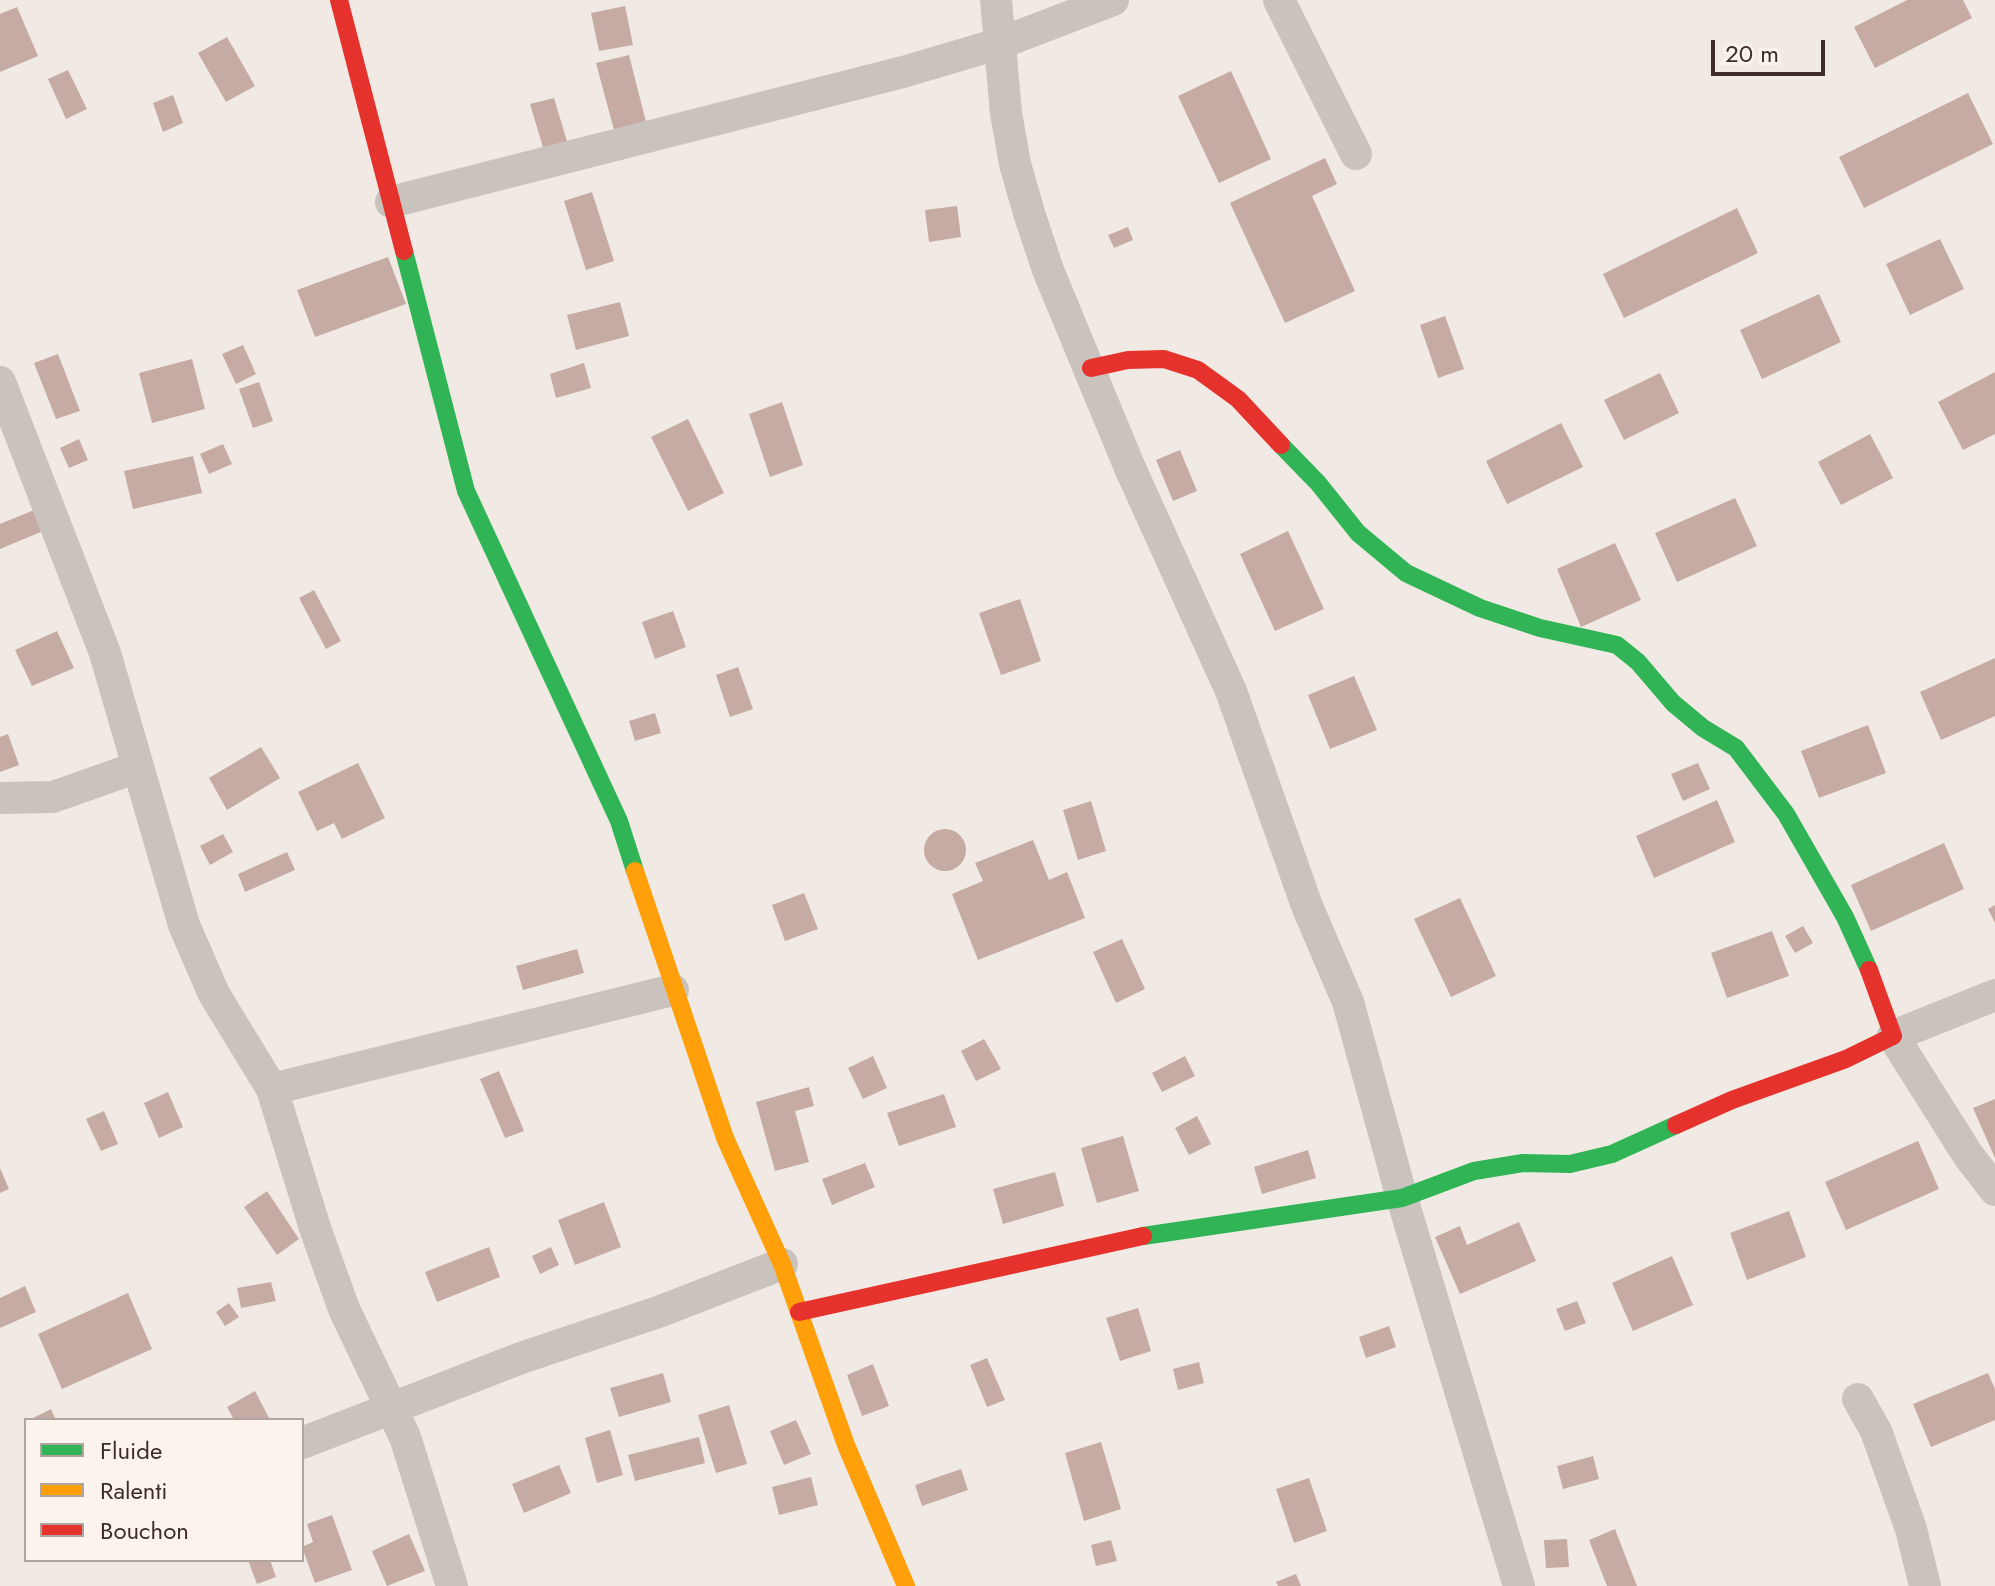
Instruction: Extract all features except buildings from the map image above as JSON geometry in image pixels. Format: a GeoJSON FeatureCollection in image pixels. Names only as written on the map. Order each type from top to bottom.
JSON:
{"type":"FeatureCollection","features":[{"type":"Feature","properties":{"kind":"street"},"geometry":{"type":"LineString","coordinates":[[339,0],[466,491],[619,821],[725,1138],[782,1264],[846,1445],[906,1586]]}},
{"type":"Feature","properties":{"kind":"street"},"geometry":{"type":"LineString","coordinates":[[996,0],[998,44],[1015,164],[1030,216],[1048,270],[1130,468],[1231,691],[1307,906],[1348,1002],[1402,1198],[1519,1586]]}},
{"type":"Feature","properties":{"kind":"street"},"geometry":{"type":"LineString","coordinates":[[391,202],[903,72],[998,44],[1113,0]]}},
{"type":"Feature","properties":{"kind":"street"},"geometry":{"type":"LineString","coordinates":[[1279,0],[1356,154]]}},
{"type":"Feature","properties":{"kind":"street"},"geometry":{"type":"LineString","coordinates":[[1091,368],[1128,360],[1164,359],[1198,370],[1238,399],[1318,483],[1358,533],[1406,573],[1480,608],[1540,628],[1617,645],[1638,662],[1673,703],[1703,728],[1736,748],[1786,814],[1845,917],[1867,963],[1893,1036],[1968,1155],[1995,1190]]}},
{"type":"Feature","properties":{"kind":"street"},"geometry":{"type":"LineString","coordinates":[[0,382],[105,653],[184,925],[214,994],[272,1089],[344,1309],[405,1437],[452,1586]]}},
{"type":"Feature","properties":{"kind":"street"},"geometry":{"type":"LineString","coordinates":[[0,798],[53,797],[138,767]]}},
{"type":"Feature","properties":{"kind":"street"},"geometry":{"type":"LineString","coordinates":[[272,1089],[673,990]]}},
{"type":"Feature","properties":{"kind":"street"},"geometry":{"type":"LineString","coordinates":[[799,1312],[1120,1239],[1402,1198],[1474,1171],[1523,1163],[1570,1164],[1612,1154],[1732,1100],[1846,1059],[1893,1036],[1995,995]]}},
{"type":"Feature","properties":{"kind":"street"},"geometry":{"type":"LineString","coordinates":[[304,1442],[782,1264]]}},
{"type":"Feature","properties":{"kind":"street"},"geometry":{"type":"LineString","coordinates":[[1858,1399],[1876,1431],[1911,1529],[1925,1586]]}},
{"type":"Feature","properties":{"kind":"traffic: fast"},"geometry":{"type":"LineString","coordinates":[[404,251],[466,491],[619,821],[635,871]]}},
{"type":"Feature","properties":{"kind":"traffic: fast"},"geometry":{"type":"LineString","coordinates":[[1281,445],[1318,483],[1358,533],[1406,573],[1480,608],[1540,628],[1617,645],[1638,662],[1673,703],[1703,728],[1736,748],[1786,814],[1845,917],[1869,970]]}},
{"type":"Feature","properties":{"kind":"traffic: fast"},"geometry":{"type":"LineString","coordinates":[[1143,1236],[1402,1198],[1474,1171],[1523,1163],[1570,1164],[1612,1154],[1676,1125]]}},
{"type":"Feature","properties":{"kind":"traffic: slow"},"geometry":{"type":"LineString","coordinates":[[635,871],[725,1138],[782,1264],[846,1445],[906,1586]]}},
{"type":"Feature","properties":{"kind":"traffic: jam"},"geometry":{"type":"LineString","coordinates":[[339,0],[404,251]]}},
{"type":"Feature","properties":{"kind":"traffic: jam"},"geometry":{"type":"LineString","coordinates":[[1091,368],[1128,360],[1164,359],[1198,370],[1238,399],[1281,445]]}},
{"type":"Feature","properties":{"kind":"traffic: jam"},"geometry":{"type":"LineString","coordinates":[[1676,1125],[1732,1100],[1846,1059],[1893,1036],[1869,970]]}},
{"type":"Feature","properties":{"kind":"traffic: jam"},"geometry":{"type":"LineString","coordinates":[[799,1312],[1143,1236]]}}]}
